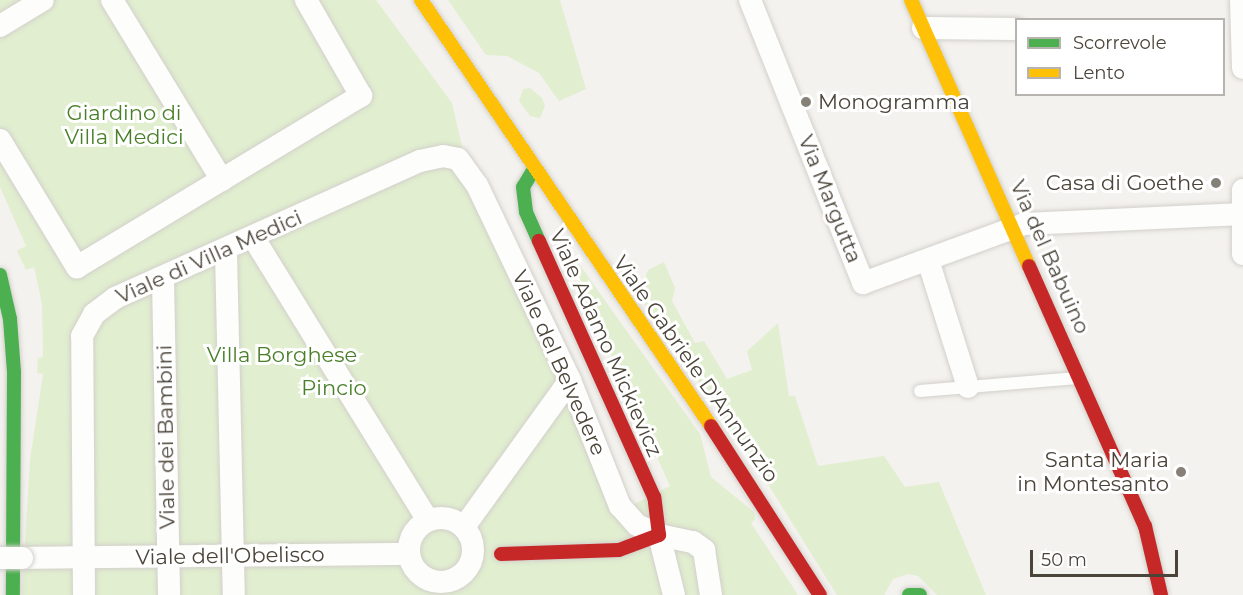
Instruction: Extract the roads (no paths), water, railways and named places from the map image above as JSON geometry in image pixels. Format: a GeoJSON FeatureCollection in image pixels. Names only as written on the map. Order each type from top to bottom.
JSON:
{"type":"FeatureCollection","features":[{"type":"Feature","properties":{"kind":"street"},"geometry":{"type":"LineString","coordinates":[[0,26],[43,0]]}},
{"type":"Feature","properties":{"kind":"street"},"geometry":{"type":"LineString","coordinates":[[112,0],[222,180]]}},
{"type":"Feature","properties":{"kind":"street"},"geometry":{"type":"LineString","coordinates":[[0,140],[77,267],[361,96],[306,0]]}},
{"type":"Feature","properties":{"kind":"street","name":"Viale Gabriele D'Annunzio"},"geometry":{"type":"LineString","coordinates":[[421,0],[763,503],[820,595]]}},
{"type":"Feature","properties":{"kind":"street","name":"Via del Babuino"},"geometry":{"type":"LineString","coordinates":[[911,0],[1081,377],[1147,533],[1161,595]]}},
{"type":"Feature","properties":{"kind":"street"},"geometry":{"type":"LineString","coordinates":[[1242,0],[1236,32],[1243,68]]}},
{"type":"Feature","properties":{"kind":"street","name":"Via Margutta"},"geometry":{"type":"LineString","coordinates":[[755,2],[863,283],[1014,228],[1243,214]]}},
{"type":"Feature","properties":{"kind":"street"},"geometry":{"type":"LineString","coordinates":[[923,28],[1015,29]]}},
{"type":"Feature","properties":{"kind":"street","name":"Viale del Belvedere"},"geometry":{"type":"LineString","coordinates":[[420,161],[443,156],[458,159],[465,166],[570,380],[620,506],[637,525],[659,535],[693,542],[705,550],[711,595]]}},
{"type":"Feature","properties":{"kind":"street","name":"Viale di Villa Medici"},"geometry":{"type":"LineString","coordinates":[[84,595],[82,336],[94,314],[115,298],[226,252],[253,237],[420,161]]}},
{"type":"Feature","properties":{"kind":"street","name":"Viale Adamo Mickievicz"},"geometry":{"type":"LineString","coordinates":[[534,169],[523,187],[526,212],[654,497],[659,535]]}},
{"type":"Feature","properties":{"kind":"street"},"geometry":{"type":"LineString","coordinates":[[1243,190],[1243,254]]}},
{"type":"Feature","properties":{"kind":"street"},"geometry":{"type":"LineString","coordinates":[[253,237],[411,496],[428,520]]}},
{"type":"Feature","properties":{"kind":"street"},"geometry":{"type":"LineString","coordinates":[[226,252],[234,595]]}},
{"type":"Feature","properties":{"kind":"street"},"geometry":{"type":"LineString","coordinates":[[928,260],[968,387]]}},
{"type":"Feature","properties":{"kind":"street"},"geometry":{"type":"LineString","coordinates":[[0,275],[10,320],[14,372],[13,595]]}},
{"type":"Feature","properties":{"kind":"street","name":"Viale dei Bambini"},"geometry":{"type":"LineString","coordinates":[[163,279],[169,595]]}},
{"type":"Feature","properties":{"kind":"street"},"geometry":{"type":"LineString","coordinates":[[464,527],[570,380]]}},
{"type":"Feature","properties":{"kind":"street"},"geometry":{"type":"LineString","coordinates":[[440,518],[464,527],[470,536],[473,557],[462,575],[458,588],[424,578],[412,565],[408,554],[417,528],[428,520],[440,518]]}},
{"type":"Feature","properties":{"kind":"street"},"geometry":{"type":"LineString","coordinates":[[473,557],[619,550],[659,535],[674,595]]}},
{"type":"Feature","properties":{"kind":"street","name":"Viale dell'Obelisco"},"geometry":{"type":"LineString","coordinates":[[11,558],[408,554]]}},
{"type":"Feature","properties":{"kind":"street"},"geometry":{"type":"LineString","coordinates":[[909,595],[920,595]]}},
{"type":"Feature","properties":{"kind":"lane"},"geometry":{"type":"LineString","coordinates":[[920,391],[1081,377]]}},
{"type":"Feature","properties":{"kind":"place","name":"Monogramma"},"geometry":{"type":"Point","coordinates":[806,102]}},
{"type":"Feature","properties":{"kind":"place","name":"Casa di Goethe"},"geometry":{"type":"Point","coordinates":[1216,183]}},
{"type":"Feature","properties":{"kind":"place","name":"Santa Maria in Montesanto"},"geometry":{"type":"Point","coordinates":[1181,472]}},
{"type":"Feature","properties":{"kind":"park label","name":"Giardino di Villa Medici"},"geometry":{"type":"Point","coordinates":[124,125]}},
{"type":"Feature","properties":{"kind":"park label","name":"Villa Borghese"},"geometry":{"type":"Point","coordinates":[282,355]}},
{"type":"Feature","properties":{"kind":"park label","name":"Pincio"},"geometry":{"type":"Point","coordinates":[334,388]}}]}
